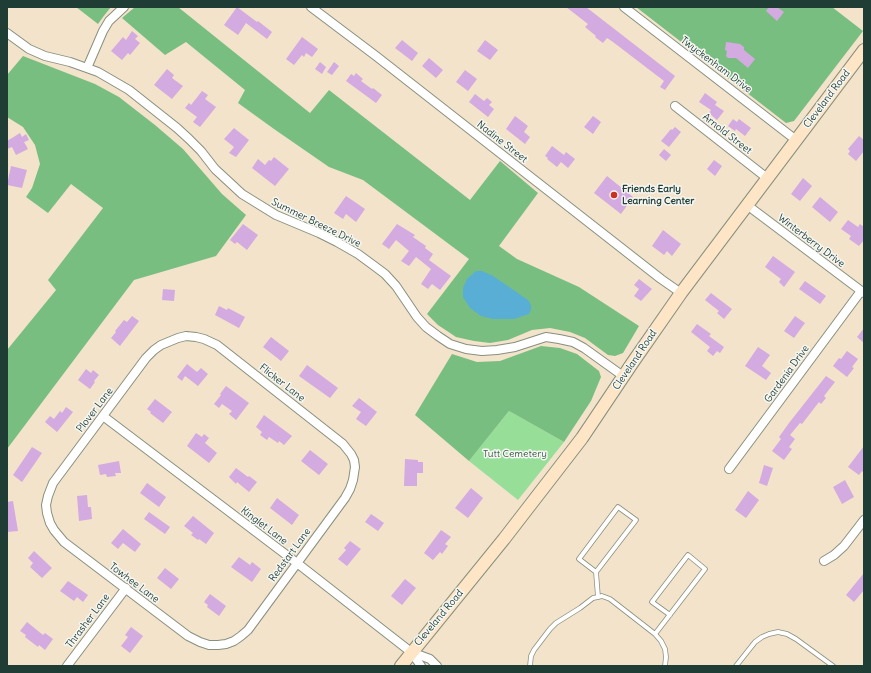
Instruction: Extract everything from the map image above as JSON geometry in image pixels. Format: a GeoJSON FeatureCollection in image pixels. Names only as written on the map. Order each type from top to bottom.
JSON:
{"type":"FeatureCollection","features":[{"type":"Feature","properties":{"kind":"main road","name":"Cleveland Road"},"geometry":{"type":"LineString","coordinates":[[401,666],[468,584],[582,438],[681,293],[864,50]]}},
{"type":"Feature","properties":{"kind":"street"},"geometry":{"type":"LineString","coordinates":[[87,68],[109,21],[124,7]]}},
{"type":"Feature","properties":{"kind":"street","name":"Nadine Street"},"geometry":{"type":"LineString","coordinates":[[311,7],[382,60],[681,293]]}},
{"type":"Feature","properties":{"kind":"street","name":"Twyckenham Drive"},"geometry":{"type":"LineString","coordinates":[[624,7],[796,140]]}},
{"type":"Feature","properties":{"kind":"street","name":"Summer Breeze Drive"},"geometry":{"type":"LineString","coordinates":[[7,33],[29,49],[45,56],[87,68],[108,77],[129,90],[177,128],[201,151],[215,169],[242,194],[276,215],[337,242],[358,254],[385,274],[396,286],[417,317],[426,327],[450,344],[466,349],[482,351],[515,347],[546,337],[560,339],[573,342],[584,348],[623,376]]}},
{"type":"Feature","properties":{"kind":"street","name":"Arnold Street"},"geometry":{"type":"LineString","coordinates":[[675,106],[767,178]]}},
{"type":"Feature","properties":{"kind":"street","name":"Winterberry Drive"},"geometry":{"type":"LineString","coordinates":[[747,206],[862,292]]}},
{"type":"Feature","properties":{"kind":"street","name":"Gardenia Drive"},"geometry":{"type":"LineString","coordinates":[[729,469],[862,292]]}},
{"type":"Feature","properties":{"kind":"street","name":"Plover Lane"},"geometry":{"type":"LineString","coordinates":[[47,513],[46,505],[51,487],[146,358],[161,345],[170,340],[182,337]]}},
{"type":"Feature","properties":{"kind":"street","name":"Flicker Lane"},"geometry":{"type":"LineString","coordinates":[[182,337],[196,337],[217,345],[343,444],[351,454],[355,467]]}},
{"type":"Feature","properties":{"kind":"street","name":"Kinglet Lane"},"geometry":{"type":"LineString","coordinates":[[103,416],[297,563],[411,652]]}},
{"type":"Feature","properties":{"kind":"street","name":"Redstart Lane"},"geometry":{"type":"LineString","coordinates":[[226,644],[234,641],[248,630],[345,498],[354,480],[355,467]]}},
{"type":"Feature","properties":{"kind":"street","name":"Towhee Lane"},"geometry":{"type":"LineString","coordinates":[[47,513],[50,523],[59,537],[194,640],[209,644],[226,644]]}},
{"type":"Feature","properties":{"kind":"street"},"geometry":{"type":"LineString","coordinates":[[824,561],[844,546],[864,520]]}},
{"type":"Feature","properties":{"kind":"street","name":"Thrasher Lane"},"geometry":{"type":"LineString","coordinates":[[67,666],[126,588]]}},
{"type":"Feature","properties":{"kind":"street"},"geometry":{"type":"LineString","coordinates":[[411,652],[421,666]]}},
{"type":"Feature","properties":{"kind":"street"},"geometry":{"type":"LineString","coordinates":[[411,652],[430,659],[437,666]]}},
{"type":"Feature","properties":{"kind":"lane"},"geometry":{"type":"LineString","coordinates":[[596,572],[579,559],[618,507],[636,520],[596,572],[598,597]]}},
{"type":"Feature","properties":{"kind":"lane"},"geometry":{"type":"LineString","coordinates":[[656,634],[705,569],[688,555],[652,602],[670,615]]}},
{"type":"Feature","properties":{"kind":"lane"},"geometry":{"type":"LineString","coordinates":[[530,666],[531,656],[534,650],[550,629],[559,620],[580,608],[593,598],[598,597],[606,597],[610,599],[656,634],[665,649],[665,666]]}},
{"type":"Feature","properties":{"kind":"lane"},"geometry":{"type":"LineString","coordinates":[[736,666],[755,642],[762,637],[778,632],[787,634],[796,639],[833,666]]}},
{"type":"Feature","properties":{"kind":"green space"},"geometry":{"type":"Polygon","coordinates":[[[76,7],[111,7],[98,24],[76,7]]]}},
{"type":"Feature","properties":{"kind":"green space"},"geometry":{"type":"Polygon","coordinates":[[[135,7],[178,7],[310,113],[329,90],[470,200],[500,161],[538,193],[499,246],[517,259],[579,287],[639,326],[623,353],[615,356],[608,355],[585,338],[570,332],[550,328],[532,330],[508,340],[490,343],[456,337],[438,325],[427,314],[469,259],[363,180],[329,167],[238,103],[245,90],[186,42],[165,55],[122,18],[135,7]]]}},
{"type":"Feature","properties":{"kind":"green space"},"geometry":{"type":"Polygon","coordinates":[[[636,7],[832,7],[863,31],[794,121],[786,123],[636,7]]]}},
{"type":"Feature","properties":{"kind":"green space"},"geometry":{"type":"Polygon","coordinates":[[[23,56],[95,84],[119,97],[183,149],[222,194],[246,215],[216,256],[134,280],[7,449],[7,350],[56,290],[48,280],[103,208],[71,184],[48,213],[26,197],[32,188],[40,164],[35,145],[23,127],[7,117],[7,75],[23,56]]]}},
{"type":"Feature","properties":{"kind":"green space"},"geometry":{"type":"Polygon","coordinates":[[[541,346],[560,348],[577,354],[599,371],[601,377],[591,401],[564,442],[509,411],[469,461],[415,415],[452,354],[477,362],[500,361],[541,346]]]}},
{"type":"Feature","properties":{"kind":"green space","name":"Tutt Cemetery"},"geometry":{"type":"Polygon","coordinates":[[[509,411],[564,442],[518,500],[469,461],[509,411]]]}},
{"type":"Feature","properties":{"kind":"water"},"geometry":{"type":"Polygon","coordinates":[[[476,271],[482,271],[493,276],[528,300],[531,305],[529,314],[514,319],[493,319],[481,316],[470,308],[463,297],[463,288],[467,279],[476,271]]]}},
{"type":"Feature","properties":{"kind":"building"},"geometry":{"type":"Polygon","coordinates":[[[237,7],[272,32],[267,39],[246,23],[238,35],[224,25],[237,7]]]}},
{"type":"Feature","properties":{"kind":"building"},"geometry":{"type":"Polygon","coordinates":[[[566,7],[586,7],[675,76],[665,90],[660,87],[664,81],[607,38],[603,43],[595,37],[596,36],[585,27],[588,24],[566,7]]]}},
{"type":"Feature","properties":{"kind":"building"},"geometry":{"type":"Polygon","coordinates":[[[769,7],[777,7],[784,12],[777,21],[766,11],[769,7]]]}},
{"type":"Feature","properties":{"kind":"building"},"geometry":{"type":"Polygon","coordinates":[[[132,31],[138,36],[135,39],[140,43],[130,55],[128,53],[122,60],[111,51],[123,37],[126,40],[132,31]]]}},
{"type":"Feature","properties":{"kind":"building"},"geometry":{"type":"Polygon","coordinates":[[[302,37],[318,49],[312,57],[306,53],[304,57],[302,55],[294,65],[286,59],[302,37]]]}},
{"type":"Feature","properties":{"kind":"building"},"geometry":{"type":"Polygon","coordinates":[[[402,40],[418,53],[412,61],[395,48],[402,40]]]}},
{"type":"Feature","properties":{"kind":"building"},"geometry":{"type":"Polygon","coordinates":[[[485,40],[498,50],[490,60],[477,51],[485,40]]]}},
{"type":"Feature","properties":{"kind":"building"},"geometry":{"type":"Polygon","coordinates":[[[726,42],[740,44],[744,47],[744,50],[755,59],[748,68],[736,58],[728,58],[726,56],[726,42]]]}},
{"type":"Feature","properties":{"kind":"building"},"geometry":{"type":"Polygon","coordinates":[[[429,58],[443,70],[436,78],[422,66],[429,58]]]}},
{"type":"Feature","properties":{"kind":"building"},"geometry":{"type":"Polygon","coordinates":[[[320,62],[326,67],[322,74],[315,69],[320,62]]]}},
{"type":"Feature","properties":{"kind":"building"},"geometry":{"type":"Polygon","coordinates":[[[334,62],[339,66],[332,75],[327,72],[334,62]]]}},
{"type":"Feature","properties":{"kind":"building"},"geometry":{"type":"Polygon","coordinates":[[[167,69],[174,75],[172,78],[183,86],[172,99],[154,85],[167,69]]]}},
{"type":"Feature","properties":{"kind":"building"},"geometry":{"type":"Polygon","coordinates":[[[465,70],[477,79],[468,91],[456,82],[465,70]]]}},
{"type":"Feature","properties":{"kind":"building"},"geometry":{"type":"Polygon","coordinates":[[[356,73],[363,79],[361,81],[382,95],[376,103],[346,81],[351,74],[354,76],[356,73]]]}},
{"type":"Feature","properties":{"kind":"building"},"geometry":{"type":"Polygon","coordinates":[[[202,91],[208,95],[205,99],[216,107],[200,127],[193,122],[197,117],[185,108],[189,103],[191,105],[202,91]]]}},
{"type":"Feature","properties":{"kind":"building"},"geometry":{"type":"Polygon","coordinates":[[[705,93],[717,102],[715,105],[724,111],[717,120],[709,113],[711,110],[699,102],[705,93]]]}},
{"type":"Feature","properties":{"kind":"building"},"geometry":{"type":"Polygon","coordinates":[[[475,94],[484,101],[487,98],[492,102],[489,105],[494,109],[488,117],[469,102],[475,94]]]}},
{"type":"Feature","properties":{"kind":"building"},"geometry":{"type":"Polygon","coordinates":[[[515,116],[528,126],[524,132],[530,137],[525,144],[506,129],[515,116]]]}},
{"type":"Feature","properties":{"kind":"building"},"geometry":{"type":"Polygon","coordinates":[[[593,116],[601,122],[593,134],[584,127],[593,116]]]}},
{"type":"Feature","properties":{"kind":"building"},"geometry":{"type":"Polygon","coordinates":[[[733,119],[737,122],[739,119],[751,128],[745,136],[736,129],[735,131],[728,126],[733,119]]]}},
{"type":"Feature","properties":{"kind":"building"},"geometry":{"type":"Polygon","coordinates":[[[675,127],[681,132],[669,147],[661,141],[671,129],[672,130],[675,127]]]}},
{"type":"Feature","properties":{"kind":"building"},"geometry":{"type":"Polygon","coordinates":[[[234,128],[249,140],[236,157],[229,153],[234,147],[224,139],[234,128]]]}},
{"type":"Feature","properties":{"kind":"building"},"geometry":{"type":"Polygon","coordinates":[[[20,133],[22,137],[26,134],[29,140],[24,142],[28,149],[16,155],[12,147],[7,149],[7,141],[20,133]]]}},
{"type":"Feature","properties":{"kind":"building"},"geometry":{"type":"Polygon","coordinates":[[[859,136],[864,140],[864,151],[856,161],[848,154],[850,151],[848,149],[859,136]]]}},
{"type":"Feature","properties":{"kind":"building"},"geometry":{"type":"Polygon","coordinates":[[[552,146],[564,155],[566,152],[575,159],[568,168],[561,162],[557,167],[547,159],[548,158],[545,156],[552,146]]]}},
{"type":"Feature","properties":{"kind":"building"},"geometry":{"type":"Polygon","coordinates":[[[664,149],[671,155],[666,161],[659,155],[664,149]]]}},
{"type":"Feature","properties":{"kind":"building"},"geometry":{"type":"Polygon","coordinates":[[[274,157],[289,169],[275,186],[252,168],[258,159],[265,165],[274,157]]]}},
{"type":"Feature","properties":{"kind":"building"},"geometry":{"type":"Polygon","coordinates":[[[714,160],[722,166],[715,176],[707,169],[714,160]]]}},
{"type":"Feature","properties":{"kind":"building"},"geometry":{"type":"Polygon","coordinates":[[[11,166],[27,170],[22,188],[7,185],[11,166]]]}},
{"type":"Feature","properties":{"kind":"building","name":"Friends Early Learning Center"},"geometry":{"type":"Polygon","coordinates":[[[607,176],[633,197],[621,214],[594,193],[607,176]]]}},
{"type":"Feature","properties":{"kind":"building"},"geometry":{"type":"Polygon","coordinates":[[[803,178],[812,186],[800,201],[791,194],[803,178]]]}},
{"type":"Feature","properties":{"kind":"building"},"geometry":{"type":"Polygon","coordinates":[[[346,196],[365,209],[356,222],[346,214],[343,219],[334,213],[346,196]]]}},
{"type":"Feature","properties":{"kind":"building"},"geometry":{"type":"Polygon","coordinates":[[[820,197],[838,212],[830,222],[812,207],[820,197]]]}},
{"type":"Feature","properties":{"kind":"building"},"geometry":{"type":"Polygon","coordinates":[[[848,220],[858,227],[860,224],[864,227],[864,240],[859,246],[849,239],[851,236],[841,229],[848,220]]]}},
{"type":"Feature","properties":{"kind":"building"},"geometry":{"type":"Polygon","coordinates":[[[243,224],[258,235],[247,250],[237,242],[235,244],[230,240],[243,224]]]}},
{"type":"Feature","properties":{"kind":"building"},"geometry":{"type":"Polygon","coordinates":[[[397,224],[415,235],[413,237],[426,246],[425,248],[433,254],[429,260],[451,276],[440,290],[432,284],[428,289],[421,284],[431,269],[416,257],[409,266],[401,261],[409,251],[396,240],[389,249],[382,244],[397,224]]]}},
{"type":"Feature","properties":{"kind":"building"},"geometry":{"type":"Polygon","coordinates":[[[663,230],[681,244],[672,256],[667,251],[664,255],[652,246],[663,230]]]}},
{"type":"Feature","properties":{"kind":"building"},"geometry":{"type":"Polygon","coordinates":[[[773,256],[795,272],[784,287],[779,282],[781,279],[765,267],[773,256]]]}},
{"type":"Feature","properties":{"kind":"building"},"geometry":{"type":"Polygon","coordinates":[[[639,279],[652,289],[641,301],[634,296],[639,289],[634,285],[639,279]]]}},
{"type":"Feature","properties":{"kind":"building"},"geometry":{"type":"Polygon","coordinates":[[[805,281],[826,296],[820,304],[799,289],[805,281]]]}},
{"type":"Feature","properties":{"kind":"building"},"geometry":{"type":"Polygon","coordinates":[[[163,289],[175,290],[174,301],[162,300],[163,289]]]}},
{"type":"Feature","properties":{"kind":"building"},"geometry":{"type":"Polygon","coordinates":[[[711,293],[732,309],[724,319],[717,313],[719,311],[705,300],[711,293]]]}},
{"type":"Feature","properties":{"kind":"building"},"geometry":{"type":"Polygon","coordinates":[[[219,306],[227,310],[228,308],[245,317],[239,328],[215,315],[219,306]]]}},
{"type":"Feature","properties":{"kind":"building"},"geometry":{"type":"Polygon","coordinates":[[[132,316],[139,321],[120,346],[111,338],[124,320],[127,322],[132,316]]]}},
{"type":"Feature","properties":{"kind":"building"},"geometry":{"type":"Polygon","coordinates":[[[795,316],[805,323],[794,338],[784,331],[795,316]]]}},
{"type":"Feature","properties":{"kind":"building"},"geometry":{"type":"Polygon","coordinates":[[[697,324],[711,334],[709,336],[724,347],[720,353],[717,351],[713,356],[707,351],[710,347],[691,332],[697,324]]]}},
{"type":"Feature","properties":{"kind":"building"},"geometry":{"type":"Polygon","coordinates":[[[864,328],[864,343],[857,337],[864,328]]]}},
{"type":"Feature","properties":{"kind":"building"},"geometry":{"type":"Polygon","coordinates":[[[271,337],[289,351],[281,361],[263,347],[271,337]]]}},
{"type":"Feature","properties":{"kind":"building"},"geometry":{"type":"Polygon","coordinates":[[[758,347],[770,355],[762,366],[771,373],[766,380],[745,366],[758,347]]]}},
{"type":"Feature","properties":{"kind":"building"},"geometry":{"type":"Polygon","coordinates":[[[847,351],[858,359],[852,367],[854,368],[847,377],[833,366],[847,351]]]}},
{"type":"Feature","properties":{"kind":"building"},"geometry":{"type":"Polygon","coordinates":[[[187,364],[197,372],[201,368],[208,374],[198,386],[185,376],[182,381],[177,377],[187,364]]]}},
{"type":"Feature","properties":{"kind":"building"},"geometry":{"type":"Polygon","coordinates":[[[307,365],[338,388],[330,398],[299,376],[307,365]]]}},
{"type":"Feature","properties":{"kind":"building"},"geometry":{"type":"Polygon","coordinates":[[[86,369],[91,373],[93,370],[99,375],[90,389],[78,380],[86,369]]]}},
{"type":"Feature","properties":{"kind":"building"},"geometry":{"type":"Polygon","coordinates":[[[826,376],[835,382],[824,396],[826,398],[821,404],[819,402],[802,424],[800,423],[790,435],[795,439],[789,447],[792,449],[784,460],[772,451],[781,439],[779,437],[826,376]]]}},
{"type":"Feature","properties":{"kind":"building"},"geometry":{"type":"Polygon","coordinates":[[[226,386],[249,403],[236,420],[229,414],[232,411],[222,404],[219,408],[214,404],[226,386]]]}},
{"type":"Feature","properties":{"kind":"building"},"geometry":{"type":"Polygon","coordinates":[[[359,398],[377,412],[366,426],[356,419],[361,412],[352,406],[359,398]]]}},
{"type":"Feature","properties":{"kind":"building"},"geometry":{"type":"Polygon","coordinates":[[[155,399],[172,412],[163,423],[147,409],[155,399]]]}},
{"type":"Feature","properties":{"kind":"building"},"geometry":{"type":"Polygon","coordinates":[[[66,407],[73,412],[57,432],[45,422],[50,416],[54,419],[60,411],[62,413],[66,407]]]}},
{"type":"Feature","properties":{"kind":"building"},"geometry":{"type":"Polygon","coordinates":[[[264,415],[292,436],[284,445],[269,437],[267,440],[260,435],[262,432],[256,427],[264,415]]]}},
{"type":"Feature","properties":{"kind":"building"},"geometry":{"type":"Polygon","coordinates":[[[196,433],[202,437],[204,434],[209,438],[205,443],[217,453],[209,463],[187,446],[196,433]]]}},
{"type":"Feature","properties":{"kind":"building"},"geometry":{"type":"Polygon","coordinates":[[[864,446],[864,473],[862,471],[859,475],[848,467],[864,446]]]}},
{"type":"Feature","properties":{"kind":"building"},"geometry":{"type":"Polygon","coordinates":[[[32,447],[42,453],[22,482],[13,475],[32,447]]]}},
{"type":"Feature","properties":{"kind":"building"},"geometry":{"type":"Polygon","coordinates":[[[310,450],[328,464],[319,475],[301,461],[310,450]]]}},
{"type":"Feature","properties":{"kind":"building"},"geometry":{"type":"Polygon","coordinates":[[[405,459],[423,462],[423,473],[417,473],[417,486],[404,486],[405,459]]]}},
{"type":"Feature","properties":{"kind":"building"},"geometry":{"type":"Polygon","coordinates":[[[119,461],[121,473],[115,473],[116,476],[107,477],[106,474],[100,475],[98,465],[119,461]]]}},
{"type":"Feature","properties":{"kind":"building"},"geometry":{"type":"Polygon","coordinates":[[[764,465],[773,468],[767,486],[759,483],[764,465]]]}},
{"type":"Feature","properties":{"kind":"building"},"geometry":{"type":"Polygon","coordinates":[[[236,468],[257,482],[249,492],[237,482],[236,484],[229,477],[236,468]]]}},
{"type":"Feature","properties":{"kind":"building"},"geometry":{"type":"Polygon","coordinates":[[[845,480],[854,497],[842,504],[833,487],[845,480]]]}},
{"type":"Feature","properties":{"kind":"building"},"geometry":{"type":"Polygon","coordinates":[[[147,483],[166,497],[159,507],[140,493],[147,483]]]}},
{"type":"Feature","properties":{"kind":"building"},"geometry":{"type":"Polygon","coordinates":[[[471,488],[483,498],[468,518],[455,508],[471,488]]]}},
{"type":"Feature","properties":{"kind":"building"},"geometry":{"type":"Polygon","coordinates":[[[748,491],[759,500],[746,518],[735,510],[748,491]]]}},
{"type":"Feature","properties":{"kind":"building"},"geometry":{"type":"Polygon","coordinates":[[[87,495],[88,507],[91,507],[92,519],[79,521],[77,496],[87,495]]]}},
{"type":"Feature","properties":{"kind":"building"},"geometry":{"type":"Polygon","coordinates":[[[277,498],[299,515],[292,525],[270,508],[277,498]]]}},
{"type":"Feature","properties":{"kind":"building"},"geometry":{"type":"Polygon","coordinates":[[[13,501],[18,531],[7,532],[7,502],[13,501]]]}},
{"type":"Feature","properties":{"kind":"building"},"geometry":{"type":"Polygon","coordinates":[[[149,512],[170,527],[165,534],[144,519],[149,512]]]}},
{"type":"Feature","properties":{"kind":"building"},"geometry":{"type":"Polygon","coordinates":[[[371,514],[384,523],[378,531],[365,522],[371,514]]]}},
{"type":"Feature","properties":{"kind":"building"},"geometry":{"type":"Polygon","coordinates":[[[193,516],[214,533],[206,544],[191,535],[193,533],[184,526],[193,516]]]}},
{"type":"Feature","properties":{"kind":"building"},"geometry":{"type":"Polygon","coordinates":[[[123,529],[141,544],[135,552],[123,543],[118,549],[111,543],[123,529]]]}},
{"type":"Feature","properties":{"kind":"building"},"geometry":{"type":"Polygon","coordinates":[[[441,530],[451,537],[445,544],[448,546],[442,554],[440,552],[433,560],[424,553],[441,530]]]}},
{"type":"Feature","properties":{"kind":"building"},"geometry":{"type":"Polygon","coordinates":[[[350,541],[361,549],[347,566],[338,559],[346,550],[344,548],[350,541]]]}},
{"type":"Feature","properties":{"kind":"building"},"geometry":{"type":"Polygon","coordinates":[[[34,551],[52,568],[42,578],[30,567],[33,563],[28,558],[34,551]]]}},
{"type":"Feature","properties":{"kind":"building"},"geometry":{"type":"Polygon","coordinates":[[[239,557],[250,565],[252,562],[261,569],[252,582],[231,567],[239,557]]]}},
{"type":"Feature","properties":{"kind":"building"},"geometry":{"type":"Polygon","coordinates":[[[165,568],[179,579],[171,589],[157,578],[165,568]]]}},
{"type":"Feature","properties":{"kind":"building"},"geometry":{"type":"Polygon","coordinates":[[[864,573],[864,590],[854,602],[846,595],[864,573]]]}},
{"type":"Feature","properties":{"kind":"building"},"geometry":{"type":"Polygon","coordinates":[[[405,579],[416,588],[402,605],[391,596],[405,579]]]}},
{"type":"Feature","properties":{"kind":"building"},"geometry":{"type":"Polygon","coordinates":[[[68,581],[88,595],[83,602],[77,597],[74,601],[60,591],[68,581]]]}},
{"type":"Feature","properties":{"kind":"building"},"geometry":{"type":"Polygon","coordinates":[[[210,594],[226,606],[219,616],[207,607],[208,605],[204,602],[210,594]]]}},
{"type":"Feature","properties":{"kind":"building"},"geometry":{"type":"Polygon","coordinates":[[[27,622],[43,635],[45,633],[53,639],[45,650],[39,645],[38,647],[20,631],[27,622]]]}},
{"type":"Feature","properties":{"kind":"building"},"geometry":{"type":"Polygon","coordinates":[[[131,627],[143,636],[130,653],[121,646],[128,637],[125,635],[131,627]]]}},
{"type":"Feature","properties":{"kind":"place","name":"Friends Early Learning Center"},"geometry":{"type":"Point","coordinates":[614,195]}}]}
